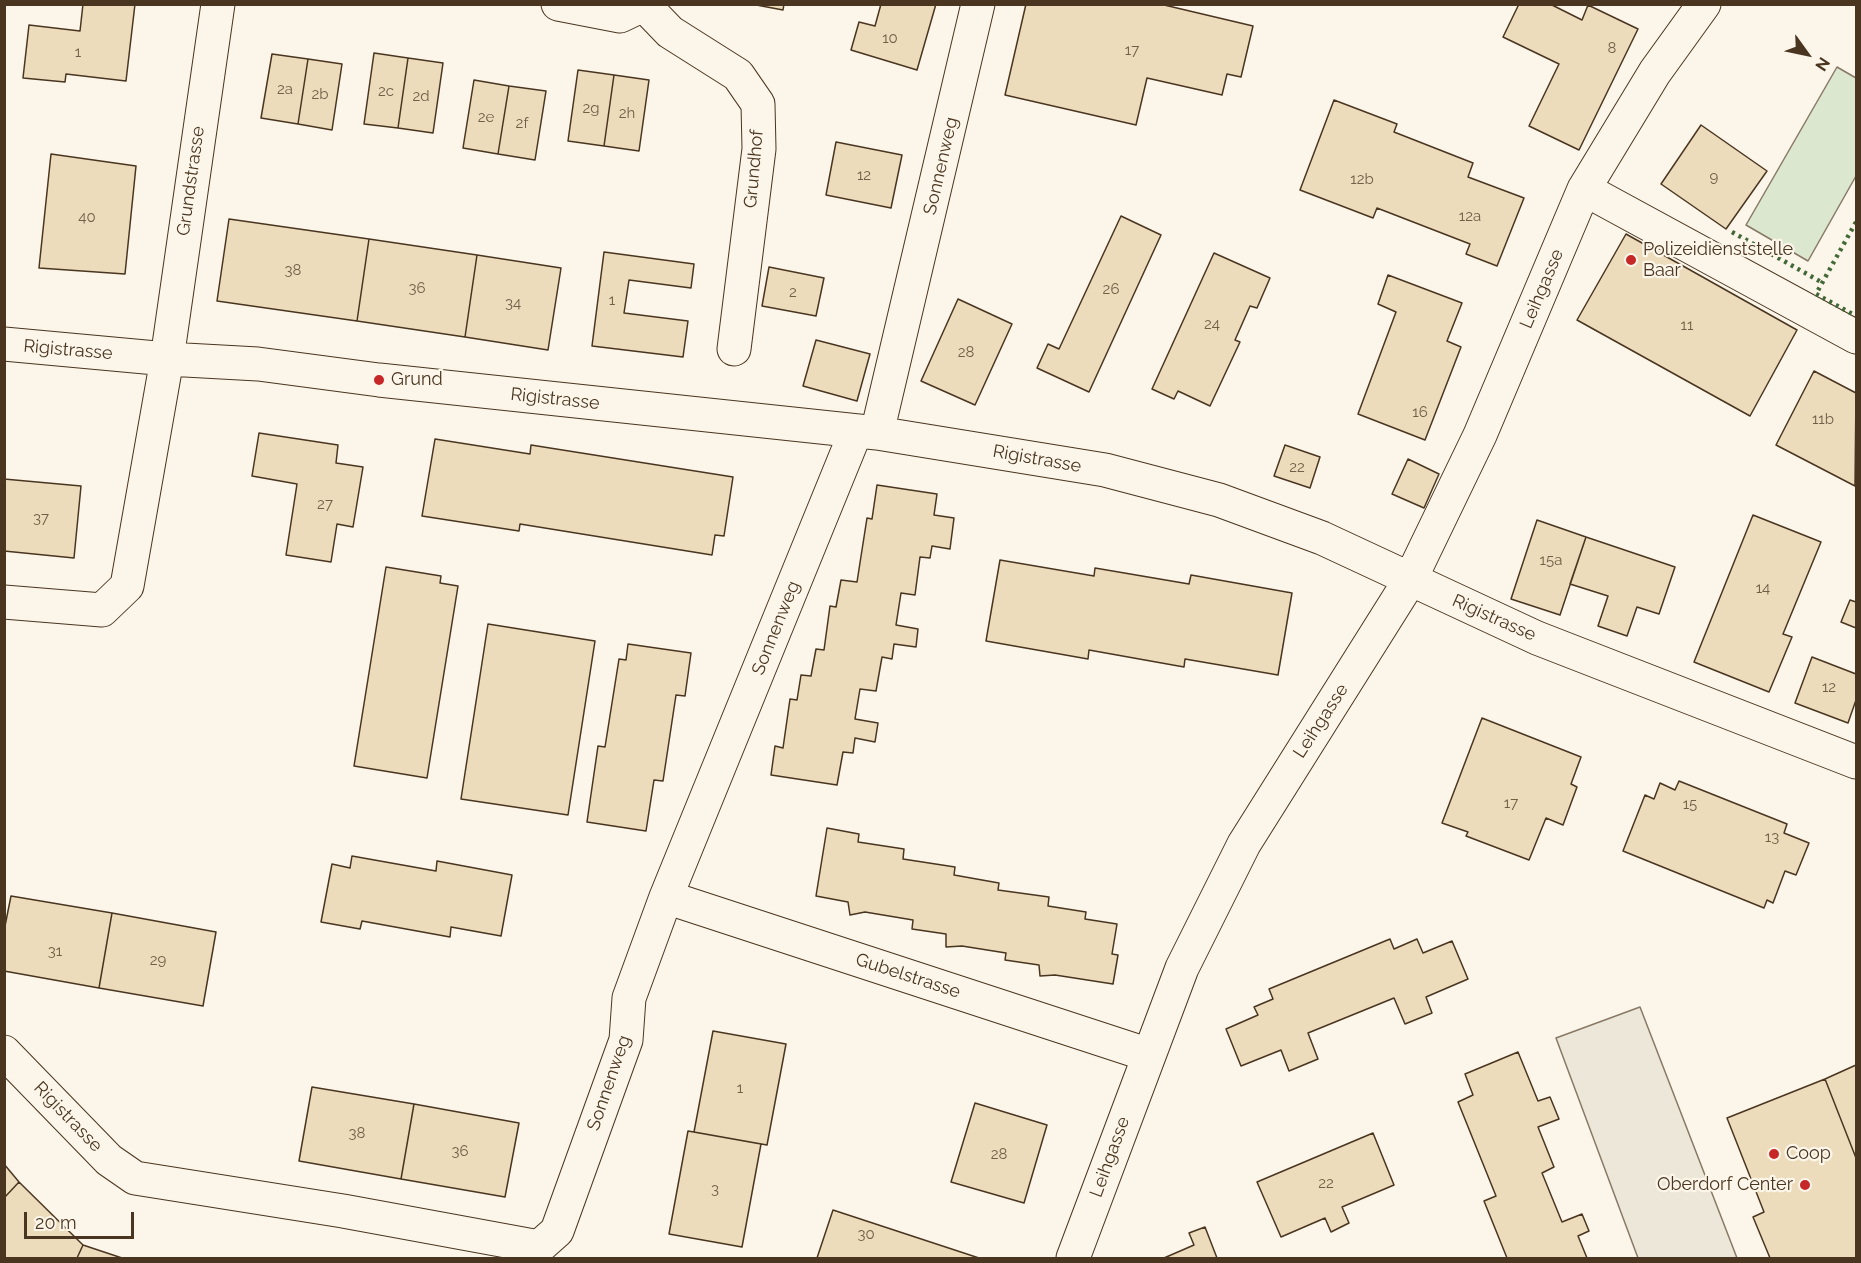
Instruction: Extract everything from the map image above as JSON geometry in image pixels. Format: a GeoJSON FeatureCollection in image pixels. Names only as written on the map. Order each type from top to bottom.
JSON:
{"type":"FeatureCollection","features":[{"type":"Feature","properties":{"kind":"street","name":"Grundstrasse"},"geometry":{"type":"LineString","coordinates":[[167,359],[218,4]]}},
{"type":"Feature","properties":{"kind":"street"},"geometry":{"type":"LineString","coordinates":[[558,4],[620,16],[645,5]]}},
{"type":"Feature","properties":{"kind":"street","name":"Sonnenweg"},"geometry":{"type":"LineString","coordinates":[[135,1178],[342,1211],[538,1247],[557,1231],[626,1040],[629,998],[666,897],[867,432],[978,4]]}},
{"type":"Feature","properties":{"kind":"street","name":"Leihgasse"},"geometry":{"type":"LineString","coordinates":[[1073,1258],[1182,968],[1244,844],[1410,580],[1480,435],[1584,189],[1655,72],[1704,4]]}},
{"type":"Feature","properties":{"kind":"street","name":"Grundhof"},"geometry":{"type":"LineString","coordinates":[[645,5],[670,32],[738,75],[758,104],[759,149],[734,349]]}},
{"type":"Feature","properties":{"kind":"street"},"geometry":{"type":"LineString","coordinates":[[1584,189],[1857,337]]}},
{"type":"Feature","properties":{"kind":"street","name":"Rigistrasse"},"geometry":{"type":"LineString","coordinates":[[4,344],[167,359],[258,364],[379,380],[867,432],[1105,470],[1219,500],[1322,538],[1537,638],[1857,762]]}},
{"type":"Feature","properties":{"kind":"street"},"geometry":{"type":"LineString","coordinates":[[4,602],[102,610],[127,586],[167,359]]}},
{"type":"Feature","properties":{"kind":"street","name":"Gubelstrasse"},"geometry":{"type":"LineString","coordinates":[[666,897],[1149,1055]]}},
{"type":"Feature","properties":{"kind":"street","name":"Rigistrasse"},"geometry":{"type":"LineString","coordinates":[[4,1052],[109,1160],[135,1178]]}},
{"type":"Feature","properties":{"kind":"green space"},"geometry":{"type":"Polygon","coordinates":[[[1837,67],[1856,78],[1856,176],[1808,261],[1746,225],[1837,67]]]}},
{"type":"Feature","properties":{"kind":"shaded area"},"geometry":{"type":"Polygon","coordinates":[[[1640,1007],[1737,1258],[1638,1258],[1556,1038],[1640,1007]]]}},
{"type":"Feature","properties":{"kind":"building"},"geometry":{"type":"Polygon","coordinates":[[[83,4],[135,4],[126,81],[66,74],[65,82],[23,78],[29,25],[80,31],[83,4]]]}},
{"type":"Feature","properties":{"kind":"building"},"geometry":{"type":"Polygon","coordinates":[[[751,4],[784,4],[783,10],[751,4]]]}},
{"type":"Feature","properties":{"kind":"building"},"geometry":{"type":"Polygon","coordinates":[[[881,4],[936,4],[917,70],[851,50],[859,22],[875,26],[881,4]]]}},
{"type":"Feature","properties":{"kind":"building"},"geometry":{"type":"Polygon","coordinates":[[[1026,4],[1160,4],[1253,26],[1241,77],[1227,74],[1222,95],[1147,78],[1136,125],[1005,95],[1026,4]]]}},
{"type":"Feature","properties":{"kind":"building"},"geometry":{"type":"Polygon","coordinates":[[[1519,4],[1550,4],[1582,20],[1588,5],[1638,29],[1579,150],[1529,126],[1559,64],[1503,37],[1519,4]]]}},
{"type":"Feature","properties":{"kind":"building"},"geometry":{"type":"Polygon","coordinates":[[[374,53],[408,58],[398,128],[364,124],[374,53]]]}},
{"type":"Feature","properties":{"kind":"building"},"geometry":{"type":"Polygon","coordinates":[[[272,54],[308,59],[298,124],[261,118],[272,54]]]}},
{"type":"Feature","properties":{"kind":"building"},"geometry":{"type":"Polygon","coordinates":[[[408,58],[443,63],[433,133],[398,128],[408,58]]]}},
{"type":"Feature","properties":{"kind":"building"},"geometry":{"type":"Polygon","coordinates":[[[308,59],[342,64],[332,130],[298,124],[308,59]]]}},
{"type":"Feature","properties":{"kind":"building"},"geometry":{"type":"Polygon","coordinates":[[[578,70],[614,75],[604,146],[568,141],[578,70]]]}},
{"type":"Feature","properties":{"kind":"building"},"geometry":{"type":"Polygon","coordinates":[[[614,75],[649,80],[639,151],[604,146],[614,75]]]}},
{"type":"Feature","properties":{"kind":"building"},"geometry":{"type":"Polygon","coordinates":[[[474,80],[509,86],[498,154],[463,148],[474,80]]]}},
{"type":"Feature","properties":{"kind":"building"},"geometry":{"type":"Polygon","coordinates":[[[509,86],[546,91],[535,160],[498,154],[509,86]]]}},
{"type":"Feature","properties":{"kind":"building"},"geometry":{"type":"Polygon","coordinates":[[[1334,100],[1397,124],[1394,132],[1473,163],[1468,177],[1524,198],[1497,266],[1466,254],[1470,244],[1377,208],[1373,218],[1300,190],[1334,100]]]}},
{"type":"Feature","properties":{"kind":"building"},"geometry":{"type":"Polygon","coordinates":[[[1701,125],[1767,171],[1726,229],[1661,184],[1701,125]]]}},
{"type":"Feature","properties":{"kind":"building"},"geometry":{"type":"Polygon","coordinates":[[[836,142],[902,155],[891,208],[826,195],[836,142]]]}},
{"type":"Feature","properties":{"kind":"building"},"geometry":{"type":"Polygon","coordinates":[[[51,154],[136,166],[125,274],[39,268],[51,154]]]}},
{"type":"Feature","properties":{"kind":"building"},"geometry":{"type":"Polygon","coordinates":[[[1121,216],[1161,235],[1089,392],[1037,368],[1048,344],[1059,349],[1121,216]]]}},
{"type":"Feature","properties":{"kind":"building"},"geometry":{"type":"Polygon","coordinates":[[[229,219],[369,239],[357,321],[217,301],[229,219]]]}},
{"type":"Feature","properties":{"kind":"building"},"geometry":{"type":"Polygon","coordinates":[[[1626,234],[1797,330],[1750,416],[1577,320],[1626,234]]]}},
{"type":"Feature","properties":{"kind":"building"},"geometry":{"type":"Polygon","coordinates":[[[369,239],[477,255],[465,337],[357,321],[369,239]]]}},
{"type":"Feature","properties":{"kind":"building"},"geometry":{"type":"Polygon","coordinates":[[[604,252],[694,264],[691,288],[629,280],[624,313],[688,321],[683,357],[592,346],[604,252]]]}},
{"type":"Feature","properties":{"kind":"building"},"geometry":{"type":"Polygon","coordinates":[[[1214,253],[1270,278],[1257,308],[1250,306],[1235,340],[1240,342],[1210,406],[1178,391],[1174,399],[1152,389],[1214,253]]]}},
{"type":"Feature","properties":{"kind":"building"},"geometry":{"type":"Polygon","coordinates":[[[477,255],[561,268],[548,350],[465,337],[477,255]]]}},
{"type":"Feature","properties":{"kind":"building"},"geometry":{"type":"Polygon","coordinates":[[[769,267],[824,278],[816,316],[762,306],[769,267]]]}},
{"type":"Feature","properties":{"kind":"building"},"geometry":{"type":"Polygon","coordinates":[[[1388,275],[1462,303],[1447,341],[1461,347],[1425,440],[1358,414],[1396,312],[1378,304],[1388,275]]]}},
{"type":"Feature","properties":{"kind":"building"},"geometry":{"type":"Polygon","coordinates":[[[958,299],[1012,324],[975,405],[921,381],[958,299]]]}},
{"type":"Feature","properties":{"kind":"building"},"geometry":{"type":"Polygon","coordinates":[[[816,340],[870,354],[857,401],[803,386],[816,340]]]}},
{"type":"Feature","properties":{"kind":"building"},"geometry":{"type":"Polygon","coordinates":[[[1814,371],[1856,393],[1855,486],[1776,445],[1814,371]]]}},
{"type":"Feature","properties":{"kind":"building"},"geometry":{"type":"Polygon","coordinates":[[[259,433],[338,445],[336,463],[363,467],[353,527],[337,524],[331,562],[286,555],[297,484],[252,476],[259,433]]]}},
{"type":"Feature","properties":{"kind":"building"},"geometry":{"type":"Polygon","coordinates":[[[435,439],[530,454],[531,445],[733,477],[724,536],[715,535],[712,555],[520,524],[519,531],[422,516],[435,439]]]}},
{"type":"Feature","properties":{"kind":"building"},"geometry":{"type":"Polygon","coordinates":[[[1285,445],[1320,457],[1310,488],[1274,476],[1285,445]]]}},
{"type":"Feature","properties":{"kind":"building"},"geometry":{"type":"Polygon","coordinates":[[[1408,459],[1439,474],[1424,508],[1392,494],[1408,459]]]}},
{"type":"Feature","properties":{"kind":"building"},"geometry":{"type":"Polygon","coordinates":[[[4,479],[81,486],[74,558],[4,551],[4,479]]]}},
{"type":"Feature","properties":{"kind":"building"},"geometry":{"type":"Polygon","coordinates":[[[877,485],[937,494],[934,515],[954,518],[950,549],[932,546],[930,558],[920,557],[915,595],[901,593],[896,625],[918,629],[916,647],[894,644],[892,659],[882,657],[876,691],[860,689],[855,719],[878,723],[875,742],[855,738],[853,753],[843,752],[837,785],[771,775],[775,746],[783,748],[790,699],[797,700],[801,675],[811,676],[816,649],[824,650],[830,606],[836,607],[841,580],[857,582],[867,518],[872,519],[877,485]]]}},
{"type":"Feature","properties":{"kind":"building"},"geometry":{"type":"Polygon","coordinates":[[[1753,515],[1821,542],[1783,634],[1792,637],[1769,692],[1694,662],[1753,515]]]}},
{"type":"Feature","properties":{"kind":"building"},"geometry":{"type":"Polygon","coordinates":[[[1537,520],[1586,537],[1560,615],[1511,599],[1537,520]]]}},
{"type":"Feature","properties":{"kind":"building"},"geometry":{"type":"Polygon","coordinates":[[[1586,537],[1675,567],[1659,614],[1637,607],[1627,636],[1598,626],[1608,596],[1570,584],[1586,537]]]}},
{"type":"Feature","properties":{"kind":"building"},"geometry":{"type":"Polygon","coordinates":[[[1000,560],[1094,576],[1095,568],[1189,584],[1191,575],[1292,593],[1278,675],[1185,659],[1184,667],[1089,650],[1088,659],[986,641],[1000,560]]]}},
{"type":"Feature","properties":{"kind":"building"},"geometry":{"type":"Polygon","coordinates":[[[386,567],[441,576],[440,583],[458,586],[427,778],[354,766],[386,567]]]}},
{"type":"Feature","properties":{"kind":"building"},"geometry":{"type":"Polygon","coordinates":[[[1850,600],[1856,602],[1856,628],[1841,622],[1850,600]]]}},
{"type":"Feature","properties":{"kind":"building"},"geometry":{"type":"Polygon","coordinates":[[[488,624],[595,641],[568,815],[461,799],[488,624]]]}},
{"type":"Feature","properties":{"kind":"building"},"geometry":{"type":"Polygon","coordinates":[[[628,644],[691,653],[685,696],[676,695],[663,781],[654,780],[646,831],[587,822],[598,746],[605,747],[619,659],[626,660],[628,644]]]}},
{"type":"Feature","properties":{"kind":"building"},"geometry":{"type":"Polygon","coordinates":[[[1812,657],[1856,674],[1856,700],[1848,723],[1795,703],[1812,657]]]}},
{"type":"Feature","properties":{"kind":"building"},"geometry":{"type":"Polygon","coordinates":[[[1482,718],[1581,757],[1571,784],[1577,787],[1563,825],[1546,818],[1529,860],[1466,836],[1468,832],[1442,823],[1482,718]]]}},
{"type":"Feature","properties":{"kind":"building"},"geometry":{"type":"Polygon","coordinates":[[[1679,781],[1787,824],[1784,833],[1809,843],[1796,875],[1785,871],[1773,903],[1767,900],[1764,908],[1623,851],[1645,795],[1654,799],[1660,783],[1675,790],[1679,781]]]}},
{"type":"Feature","properties":{"kind":"building"},"geometry":{"type":"Polygon","coordinates":[[[827,828],[859,834],[858,842],[904,849],[903,859],[955,867],[954,875],[999,883],[998,890],[1049,897],[1048,906],[1086,912],[1085,919],[1117,924],[1112,954],[1118,955],[1113,984],[1055,975],[1040,976],[1039,965],[1005,960],[1006,953],[962,946],[946,947],[946,934],[912,929],[913,920],[865,912],[850,915],[848,902],[816,896],[827,828]]]}},
{"type":"Feature","properties":{"kind":"building"},"geometry":{"type":"Polygon","coordinates":[[[352,856],[436,871],[437,861],[512,875],[501,936],[451,927],[450,937],[362,921],[360,929],[321,922],[332,864],[350,868],[352,856]]]}},
{"type":"Feature","properties":{"kind":"building"},"geometry":{"type":"Polygon","coordinates":[[[11,896],[112,913],[99,988],[4,971],[4,931],[11,896]]]}},
{"type":"Feature","properties":{"kind":"building"},"geometry":{"type":"Polygon","coordinates":[[[112,913],[216,932],[203,1006],[99,988],[112,913]]]}},
{"type":"Feature","properties":{"kind":"building"},"geometry":{"type":"Polygon","coordinates":[[[1390,939],[1394,949],[1417,939],[1423,953],[1452,941],[1468,979],[1426,997],[1432,1013],[1405,1024],[1394,998],[1308,1033],[1318,1059],[1289,1071],[1281,1050],[1241,1066],[1226,1029],[1258,1015],[1254,1007],[1273,999],[1269,989],[1390,939]]]}},
{"type":"Feature","properties":{"kind":"building"},"geometry":{"type":"Polygon","coordinates":[[[713,1031],[786,1044],[767,1145],[694,1132],[713,1031]]]}},
{"type":"Feature","properties":{"kind":"building"},"geometry":{"type":"Polygon","coordinates":[[[1518,1052],[1538,1101],[1550,1097],[1559,1119],[1538,1127],[1554,1167],[1542,1173],[1562,1222],[1582,1214],[1589,1231],[1578,1236],[1587,1258],[1507,1258],[1484,1201],[1496,1196],[1458,1102],[1473,1095],[1465,1074],[1518,1052]]]}},
{"type":"Feature","properties":{"kind":"building"},"geometry":{"type":"Polygon","coordinates":[[[1856,1065],[1856,1158],[1825,1079],[1856,1065]]]}},
{"type":"Feature","properties":{"kind":"building","name":"Oberdorf Center"},"geometry":{"type":"Polygon","coordinates":[[[1825,1079],[1856,1158],[1856,1258],[1770,1258],[1753,1217],[1764,1212],[1727,1118],[1825,1079]]]}},
{"type":"Feature","properties":{"kind":"building"},"geometry":{"type":"Polygon","coordinates":[[[312,1087],[414,1104],[401,1179],[299,1161],[312,1087]]]}},
{"type":"Feature","properties":{"kind":"building"},"geometry":{"type":"Polygon","coordinates":[[[975,1103],[1047,1125],[1024,1203],[951,1182],[975,1103]]]}},
{"type":"Feature","properties":{"kind":"building"},"geometry":{"type":"Polygon","coordinates":[[[414,1104],[519,1123],[505,1197],[401,1179],[414,1104]]]}},
{"type":"Feature","properties":{"kind":"building"},"geometry":{"type":"Polygon","coordinates":[[[688,1131],[761,1144],[742,1247],[669,1234],[688,1131]]]}},
{"type":"Feature","properties":{"kind":"building"},"geometry":{"type":"Polygon","coordinates":[[[1373,1133],[1394,1185],[1342,1207],[1349,1223],[1331,1232],[1325,1218],[1281,1237],[1257,1182],[1373,1133]]]}},
{"type":"Feature","properties":{"kind":"building"},"geometry":{"type":"Polygon","coordinates":[[[4,1164],[19,1182],[4,1198],[4,1164]]]}},
{"type":"Feature","properties":{"kind":"building"},"geometry":{"type":"Polygon","coordinates":[[[19,1182],[83,1245],[77,1258],[4,1258],[4,1198],[19,1182]]]}},
{"type":"Feature","properties":{"kind":"building"},"geometry":{"type":"Polygon","coordinates":[[[833,1210],[979,1258],[817,1258],[833,1210]]]}},
{"type":"Feature","properties":{"kind":"building"},"geometry":{"type":"Polygon","coordinates":[[[1205,1227],[1217,1258],[1164,1258],[1194,1245],[1189,1233],[1205,1227]]]}},
{"type":"Feature","properties":{"kind":"building"},"geometry":{"type":"Polygon","coordinates":[[[83,1245],[122,1258],[77,1258],[83,1245]]]}},
{"type":"Feature","properties":{"kind":"hedge"},"geometry":{"type":"LineString","coordinates":[[1856,222],[1816,294],[1856,316]]}},
{"type":"Feature","properties":{"kind":"hedge"},"geometry":{"type":"LineString","coordinates":[[1732,232],[1823,283]]}},
{"type":"Feature","properties":{"kind":"place","name":"Polizeidienststelle Baar"},"geometry":{"type":"Point","coordinates":[1631,260]}},
{"type":"Feature","properties":{"kind":"place","name":"Grund"},"geometry":{"type":"Point","coordinates":[379,380]}},
{"type":"Feature","properties":{"kind":"place","name":"Coop"},"geometry":{"type":"Point","coordinates":[1774,1154]}},
{"type":"Feature","properties":{"kind":"place","name":"Oberdorf Center"},"geometry":{"type":"Point","coordinates":[1805,1185]}}]}
